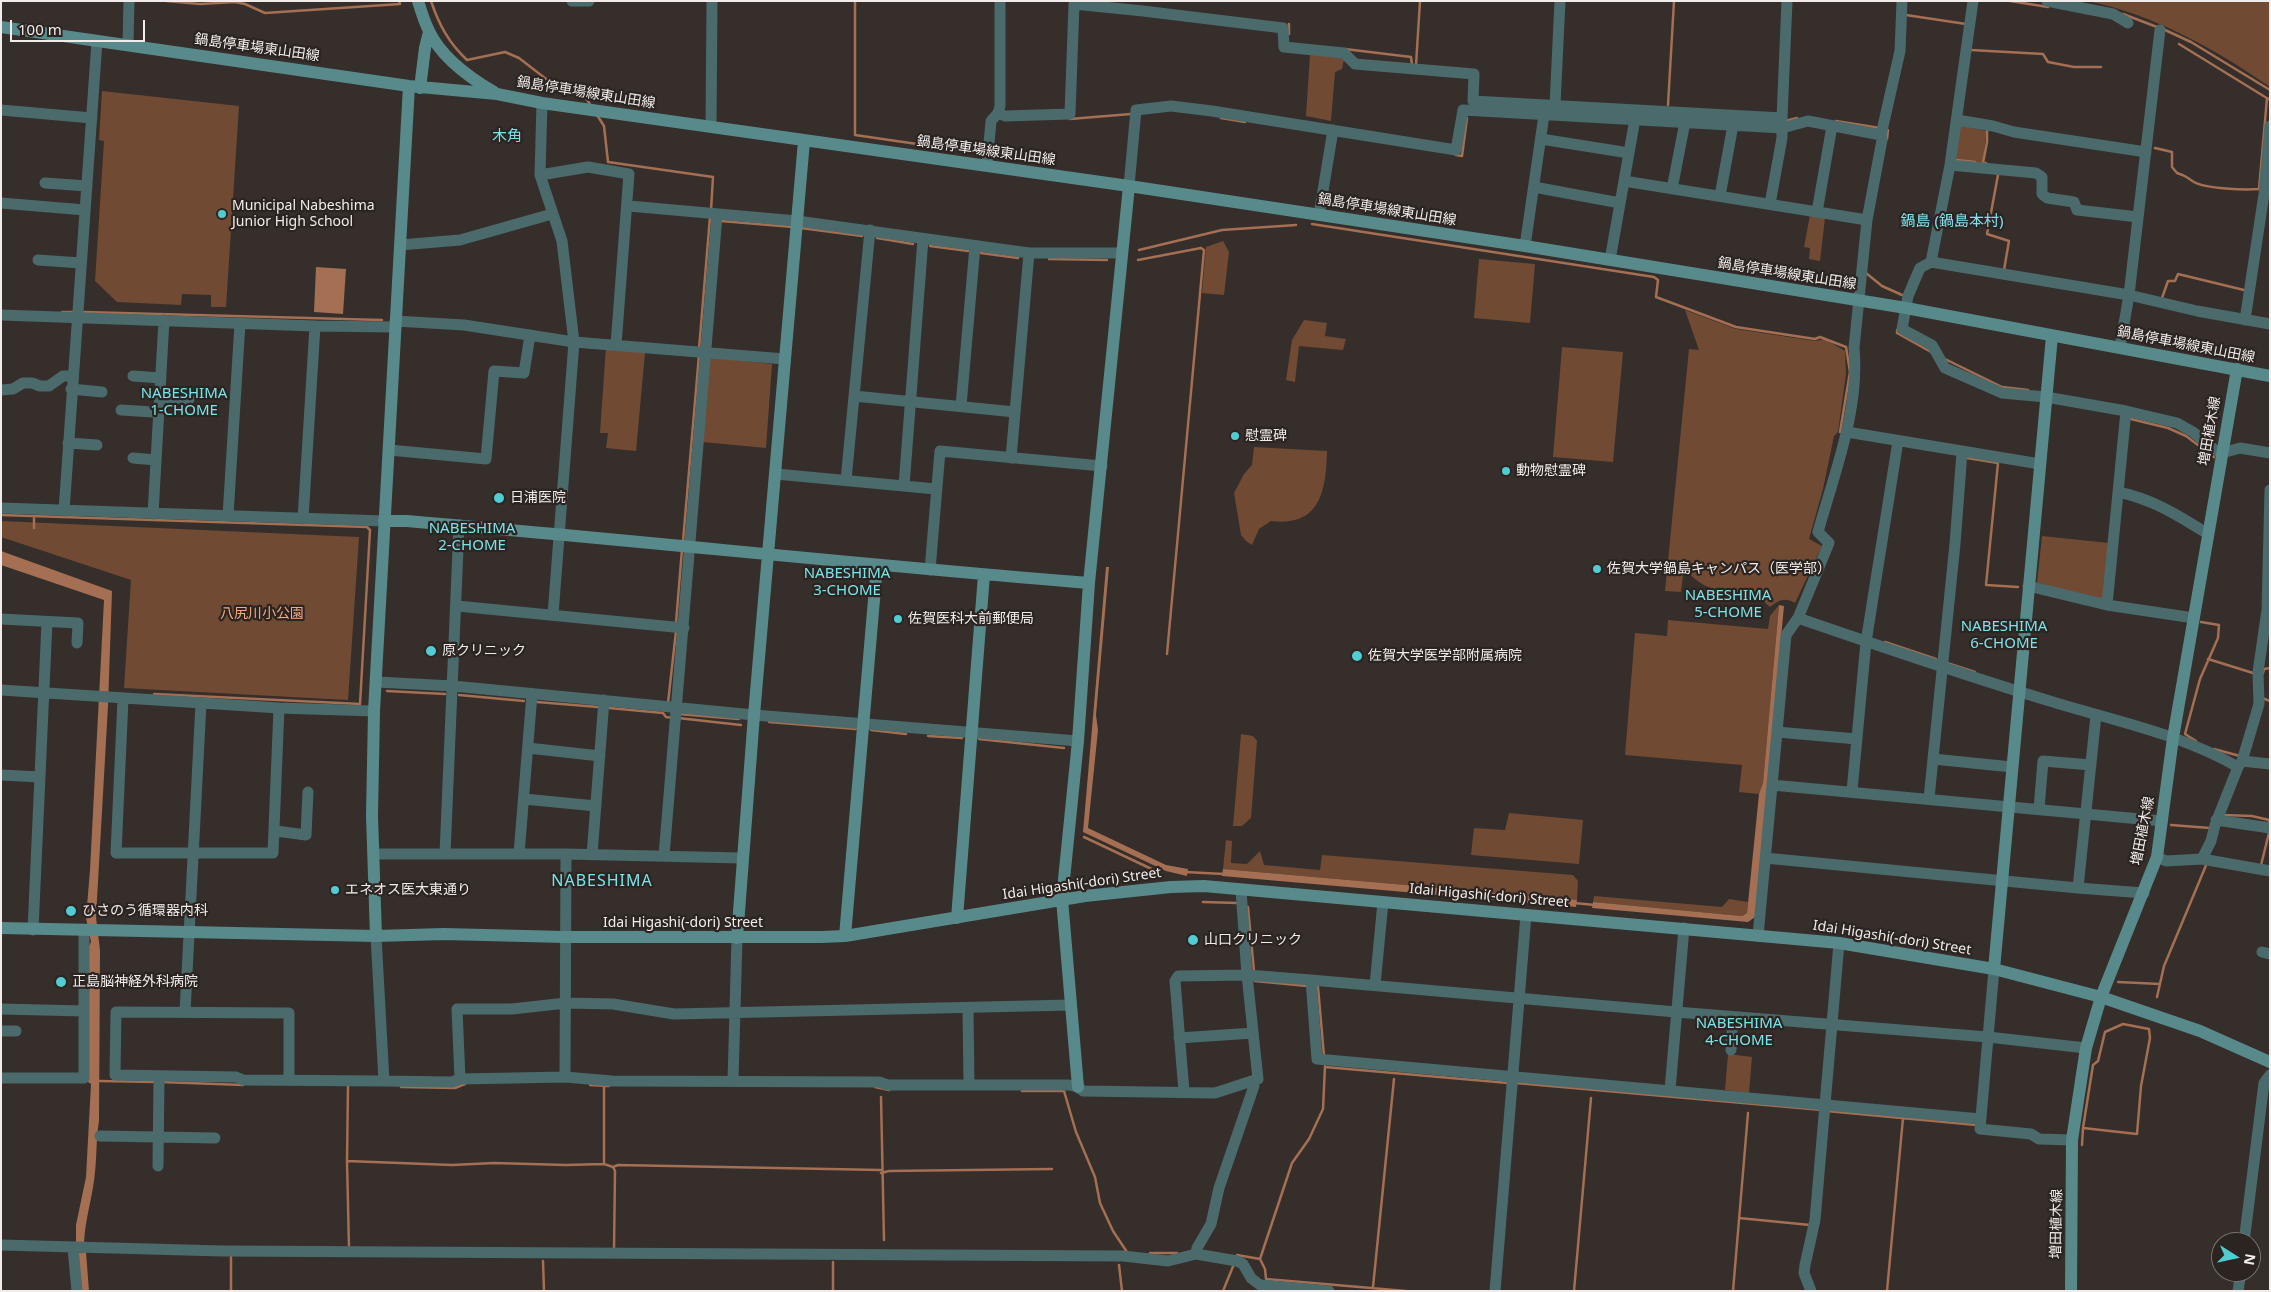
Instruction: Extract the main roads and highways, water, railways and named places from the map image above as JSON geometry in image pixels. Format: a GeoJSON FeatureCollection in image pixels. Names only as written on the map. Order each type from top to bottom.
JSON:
{"type":"FeatureCollection","features":[{"type":"Feature","properties":{"kind":"waterway"},"geometry":{"type":"LineString","coordinates":[[166,1],[200,4],[235,2],[245,4],[265,13],[400,4],[399,1]]}},
{"type":"Feature","properties":{"kind":"waterway"},"geometry":{"type":"LineString","coordinates":[[431,1],[445,33],[467,60],[505,52],[519,58],[559,89],[586,98],[591,106]]}},
{"type":"Feature","properties":{"kind":"waterway"},"geometry":{"type":"LineString","coordinates":[[855,1],[855,135],[979,153],[983,149]]}},
{"type":"Feature","properties":{"kind":"waterway"},"geometry":{"type":"LineString","coordinates":[[1416,65],[1420,1]]}},
{"type":"Feature","properties":{"kind":"waterway"},"geometry":{"type":"LineString","coordinates":[[1668,105],[1674,1]]}},
{"type":"Feature","properties":{"kind":"waterway"},"geometry":{"type":"LineString","coordinates":[[2010,1],[2048,7]]}},
{"type":"Feature","properties":{"kind":"waterway"},"geometry":{"type":"LineString","coordinates":[[1906,14],[1966,24]]}},
{"type":"Feature","properties":{"kind":"waterway"},"geometry":{"type":"LineString","coordinates":[[2123,14],[2157,27]]}},
{"type":"Feature","properties":{"kind":"waterway"},"geometry":{"type":"LineString","coordinates":[[1289,24],[1289,34]]}},
{"type":"Feature","properties":{"kind":"waterway"},"geometry":{"type":"LineString","coordinates":[[2165,30],[2191,42],[2270,90]]}},
{"type":"Feature","properties":{"kind":"waterway"},"geometry":{"type":"LineString","coordinates":[[2179,44],[2270,100]]}},
{"type":"Feature","properties":{"kind":"waterway"},"geometry":{"type":"LineString","coordinates":[[1345,49],[1411,57],[1412,65]]}},
{"type":"Feature","properties":{"kind":"waterway"},"geometry":{"type":"LineString","coordinates":[[1971,50],[2043,54],[2048,62],[2074,67],[2101,67]]}},
{"type":"Feature","properties":{"kind":"waterway"},"geometry":{"type":"LineString","coordinates":[[2155,148],[2172,152],[2172,167],[2177,173],[2194,182],[2207,186],[2259,189],[2267,98]]}},
{"type":"Feature","properties":{"kind":"waterway"},"geometry":{"type":"LineString","coordinates":[[1070,119],[1131,114]]}},
{"type":"Feature","properties":{"kind":"waterway"},"geometry":{"type":"LineString","coordinates":[[597,115],[604,126],[608,162],[713,177],[711,210]]}},
{"type":"Feature","properties":{"kind":"waterway"},"geometry":{"type":"LineString","coordinates":[[1221,118],[1245,122]]}},
{"type":"Feature","properties":{"kind":"waterway"},"geometry":{"type":"LineString","coordinates":[[1456,155],[1462,156],[1467,118]]}},
{"type":"Feature","properties":{"kind":"waterway"},"geometry":{"type":"LineString","coordinates":[[1785,121],[1797,118]]}},
{"type":"Feature","properties":{"kind":"waterway"},"geometry":{"type":"LineString","coordinates":[[1836,121],[1880,128]]}},
{"type":"Feature","properties":{"kind":"waterway"},"geometry":{"type":"LineString","coordinates":[[1886,129],[1888,130],[1887,139]]}},
{"type":"Feature","properties":{"kind":"waterway"},"geometry":{"type":"LineString","coordinates":[[1986,163],[1983,163],[1987,142],[1987,129]]}},
{"type":"Feature","properties":{"kind":"waterway"},"geometry":{"type":"LineString","coordinates":[[1957,160],[1975,162]]}},
{"type":"Feature","properties":{"kind":"waterway"},"geometry":{"type":"LineString","coordinates":[[1998,175],[1987,234],[2009,241],[2004,270]]}},
{"type":"Feature","properties":{"kind":"waterway"},"geometry":{"type":"LineString","coordinates":[[699,349],[710,217]]}},
{"type":"Feature","properties":{"kind":"waterway"},"geometry":{"type":"LineString","coordinates":[[721,221],[793,227]]}},
{"type":"Feature","properties":{"kind":"waterway"},"geometry":{"type":"LineString","coordinates":[[1312,224],[1654,277],[1658,280],[1656,297],[1736,327],[1815,339],[1820,337],[1846,347],[1850,372],[1840,432]]}},
{"type":"Feature","properties":{"kind":"waterway"},"geometry":{"type":"LineString","coordinates":[[1139,250],[1222,230],[1296,225]]}},
{"type":"Feature","properties":{"kind":"waterway"},"geometry":{"type":"LineString","coordinates":[[801,228],[862,236]]}},
{"type":"Feature","properties":{"kind":"waterway"},"geometry":{"type":"LineString","coordinates":[[877,238],[913,244]]}},
{"type":"Feature","properties":{"kind":"waterway"},"geometry":{"type":"LineString","coordinates":[[930,246],[968,251]]}},
{"type":"Feature","properties":{"kind":"waterway"},"geometry":{"type":"LineString","coordinates":[[1138,260],[1201,248],[1204,250],[1167,654]]}},
{"type":"Feature","properties":{"kind":"waterway"},"geometry":{"type":"LineString","coordinates":[[981,253],[1018,258]]}},
{"type":"Feature","properties":{"kind":"waterway"},"geometry":{"type":"LineString","coordinates":[[1049,259],[1107,260]]}},
{"type":"Feature","properties":{"kind":"waterway"},"geometry":{"type":"LineString","coordinates":[[1866,273],[1882,286],[1902,295]]}},
{"type":"Feature","properties":{"kind":"waterway"},"geometry":{"type":"LineString","coordinates":[[2162,298],[2168,281],[2175,281],[2178,274],[2244,290]]}},
{"type":"Feature","properties":{"kind":"waterway"},"geometry":{"type":"LineString","coordinates":[[62,312],[73,312]]}},
{"type":"Feature","properties":{"kind":"waterway"},"geometry":{"type":"LineString","coordinates":[[84,312],[382,320]]}},
{"type":"Feature","properties":{"kind":"waterway"},"geometry":{"type":"LineString","coordinates":[[1897,330],[1897,333],[1931,352]]}},
{"type":"Feature","properties":{"kind":"waterway"},"geometry":{"type":"LineString","coordinates":[[683,541],[699,355]]}},
{"type":"Feature","properties":{"kind":"waterway"},"geometry":{"type":"LineString","coordinates":[[1945,359],[2002,387],[2028,390]]}},
{"type":"Feature","properties":{"kind":"waterway"},"geometry":{"type":"LineString","coordinates":[[2131,419],[2168,428],[2186,436],[2214,457]]}},
{"type":"Feature","properties":{"kind":"waterway"},"geometry":{"type":"LineString","coordinates":[[1967,458],[1998,463],[1986,585],[2018,587]]}},
{"type":"Feature","properties":{"kind":"waterway"},"geometry":{"type":"LineString","coordinates":[[1,515],[367,527],[370,530],[360,704],[154,694]]}},
{"type":"Feature","properties":{"kind":"waterway"},"geometry":{"type":"LineString","coordinates":[[34,516],[34,528]]}},
{"type":"Feature","properties":{"kind":"waterway"},"geometry":{"type":"LineString","coordinates":[[676,623],[682,549]]}},
{"type":"Feature","properties":{"kind":"waterway"},"geometry":{"type":"LineString","coordinates":[[2196,741],[2185,734],[2200,679],[2218,638],[2219,625],[2201,622]]}},
{"type":"Feature","properties":{"kind":"waterway"},"geometry":{"type":"LineString","coordinates":[[668,703],[676,631]]}},
{"type":"Feature","properties":{"kind":"waterway"},"geometry":{"type":"LineString","coordinates":[[1885,642],[1936,659]]}},
{"type":"Feature","properties":{"kind":"waterway"},"geometry":{"type":"LineString","coordinates":[[2208,659],[2253,673]]}},
{"type":"Feature","properties":{"kind":"waterway"},"geometry":{"type":"LineString","coordinates":[[1947,663],[1975,672]]}},
{"type":"Feature","properties":{"kind":"waterway"},"geometry":{"type":"LineString","coordinates":[[2263,673],[2264,669],[2270,668]]}},
{"type":"Feature","properties":{"kind":"waterway"},"geometry":{"type":"LineString","coordinates":[[387,691],[445,694]]}},
{"type":"Feature","properties":{"kind":"waterway"},"geometry":{"type":"LineString","coordinates":[[459,695],[524,701]]}},
{"type":"Feature","properties":{"kind":"waterway"},"geometry":{"type":"LineString","coordinates":[[2262,698],[2270,701]]}},
{"type":"Feature","properties":{"kind":"waterway"},"geometry":{"type":"LineString","coordinates":[[537,702],[598,707]]}},
{"type":"Feature","properties":{"kind":"waterway"},"geometry":{"type":"LineString","coordinates":[[609,708],[663,713],[666,717],[673,718]]}},
{"type":"Feature","properties":{"kind":"waterway"},"geometry":{"type":"LineString","coordinates":[[679,714],[739,719]]}},
{"type":"Feature","properties":{"kind":"waterway"},"geometry":{"type":"LineString","coordinates":[[678,718],[741,725]]}},
{"type":"Feature","properties":{"kind":"waterway"},"geometry":{"type":"LineString","coordinates":[[769,722],[856,729]]}},
{"type":"Feature","properties":{"kind":"waterway"},"geometry":{"type":"LineString","coordinates":[[871,730],[906,734]]}},
{"type":"Feature","properties":{"kind":"waterway"},"geometry":{"type":"LineString","coordinates":[[928,736],[962,738]]}},
{"type":"Feature","properties":{"kind":"waterway"},"geometry":{"type":"LineString","coordinates":[[979,739],[1064,748]]}},
{"type":"Feature","properties":{"kind":"waterway"},"geometry":{"type":"LineString","coordinates":[[2214,749],[2240,756]]}},
{"type":"Feature","properties":{"kind":"waterway"},"geometry":{"type":"LineString","coordinates":[[2223,815],[2252,816],[2269,820],[2269,823]]}},
{"type":"Feature","properties":{"kind":"waterway"},"geometry":{"type":"LineString","coordinates":[[2171,825],[2210,828]]}},
{"type":"Feature","properties":{"kind":"waterway"},"geometry":{"type":"LineString","coordinates":[[2261,865],[2269,833]]}},
{"type":"Feature","properties":{"kind":"waterway"},"geometry":{"type":"LineString","coordinates":[[1084,837],[1160,873]]}},
{"type":"Feature","properties":{"kind":"waterway"},"geometry":{"type":"LineString","coordinates":[[2157,997],[2164,966],[2207,863]]}},
{"type":"Feature","properties":{"kind":"waterway"},"geometry":{"type":"LineString","coordinates":[[1185,872],[1224,874]]}},
{"type":"Feature","properties":{"kind":"waterway"},"geometry":{"type":"LineString","coordinates":[[1203,902],[1238,903]]}},
{"type":"Feature","properties":{"kind":"waterway"},"geometry":{"type":"LineString","coordinates":[[1574,903],[1595,905]]}},
{"type":"Feature","properties":{"kind":"waterway"},"geometry":{"type":"LineString","coordinates":[[1248,907],[1254,971]]}},
{"type":"Feature","properties":{"kind":"waterway"},"geometry":{"type":"LineString","coordinates":[[1255,979],[1255,981],[1307,986]]}},
{"type":"Feature","properties":{"kind":"waterway"},"geometry":{"type":"LineString","coordinates":[[2118,982],[2160,984]]}},
{"type":"Feature","properties":{"kind":"waterway"},"geometry":{"type":"LineString","coordinates":[[1315,987],[1318,987],[1324,1056]]}},
{"type":"Feature","properties":{"kind":"waterway"},"geometry":{"type":"LineString","coordinates":[[2082,1145],[2083,1128],[2137,1134],[2141,1086],[2150,1038],[2149,1029],[2123,1024],[2105,1032],[2098,1061],[2093,1065],[2083,1128]]}},
{"type":"Feature","properties":{"kind":"waterway"},"geometry":{"type":"LineString","coordinates":[[1325,1066],[1323,1109],[1309,1139],[1292,1163],[1260,1259],[1265,1269],[1266,1279],[1406,1291]]}},
{"type":"Feature","properties":{"kind":"waterway"},"geometry":{"type":"LineString","coordinates":[[1325,1067],[1508,1083]]}},
{"type":"Feature","properties":{"kind":"waterway"},"geometry":{"type":"LineString","coordinates":[[1373,1287],[1394,1079]]}},
{"type":"Feature","properties":{"kind":"waterway"},"geometry":{"type":"LineString","coordinates":[[99,1081],[156,1082]]}},
{"type":"Feature","properties":{"kind":"waterway"},"geometry":{"type":"LineString","coordinates":[[161,1082],[243,1085]]}},
{"type":"Feature","properties":{"kind":"waterway"},"geometry":{"type":"LineString","coordinates":[[1516,1083],[1822,1110]]}},
{"type":"Feature","properties":{"kind":"waterway"},"geometry":{"type":"LineString","coordinates":[[401,1087],[455,1088],[465,1084]]}},
{"type":"Feature","properties":{"kind":"waterway"},"geometry":{"type":"LineString","coordinates":[[590,1085],[609,1086]]}},
{"type":"Feature","properties":{"kind":"waterway"},"geometry":{"type":"LineString","coordinates":[[348,1086],[349,1248]]}},
{"type":"Feature","properties":{"kind":"waterway"},"geometry":{"type":"LineString","coordinates":[[604,1086],[604,1164],[613,1167],[615,1171],[614,1250]]}},
{"type":"Feature","properties":{"kind":"waterway"},"geometry":{"type":"LineString","coordinates":[[875,1087],[889,1090]]}},
{"type":"Feature","properties":{"kind":"waterway"},"geometry":{"type":"LineString","coordinates":[[1022,1091],[1064,1091],[1076,1132],[1095,1177],[1100,1203],[1113,1231],[1127,1252]]}},
{"type":"Feature","properties":{"kind":"waterway"},"geometry":{"type":"LineString","coordinates":[[881,1097],[884,1240]]}},
{"type":"Feature","properties":{"kind":"waterway"},"geometry":{"type":"LineString","coordinates":[[1574,1291],[1591,1098]]}},
{"type":"Feature","properties":{"kind":"waterway"},"geometry":{"type":"LineString","coordinates":[[1827,1111],[1976,1125]]}},
{"type":"Feature","properties":{"kind":"waterway"},"geometry":{"type":"LineString","coordinates":[[1733,1291],[1748,1113]]}},
{"type":"Feature","properties":{"kind":"waterway"},"geometry":{"type":"LineString","coordinates":[[1887,1291],[1903,1118]]}},
{"type":"Feature","properties":{"kind":"waterway"},"geometry":{"type":"LineString","coordinates":[[347,1161],[452,1165],[494,1163],[604,1164]]}},
{"type":"Feature","properties":{"kind":"waterway"},"geometry":{"type":"LineString","coordinates":[[613,1167],[618,1165],[881,1170]]}},
{"type":"Feature","properties":{"kind":"waterway"},"geometry":{"type":"LineString","coordinates":[[881,1173],[889,1171],[1052,1169]]}},
{"type":"Feature","properties":{"kind":"waterway"},"geometry":{"type":"LineString","coordinates":[[1739,1218],[1810,1225]]}},
{"type":"Feature","properties":{"kind":"waterway"},"geometry":{"type":"LineString","coordinates":[[1150,1253],[1177,1253]]}},
{"type":"Feature","properties":{"kind":"waterway"},"geometry":{"type":"LineString","coordinates":[[1237,1255],[1260,1259]]}},
{"type":"Feature","properties":{"kind":"waterway"},"geometry":{"type":"LineString","coordinates":[[231,1257],[231,1291]]}},
{"type":"Feature","properties":{"kind":"waterway"},"geometry":{"type":"LineString","coordinates":[[543,1261],[544,1291]]}},
{"type":"Feature","properties":{"kind":"waterway"},"geometry":{"type":"LineString","coordinates":[[833,1262],[833,1291]]}},
{"type":"Feature","properties":{"kind":"waterway"},"geometry":{"type":"LineString","coordinates":[[1223,1291],[1234,1264]]}},
{"type":"Feature","properties":{"kind":"waterway"},"geometry":{"type":"LineString","coordinates":[[1119,1265],[1122,1291]]}},
{"type":"Feature","properties":{"kind":"place","name":"Municipal Nabeshima Junior High School"},"geometry":{"type":"Point","coordinates":[222,214]}},
{"type":"Feature","properties":{"kind":"place","name":"慰霊碑"},"geometry":{"type":"Point","coordinates":[1235,436]}},
{"type":"Feature","properties":{"kind":"place","name":"動物慰霊碑"},"geometry":{"type":"Point","coordinates":[1506,471]}},
{"type":"Feature","properties":{"kind":"place","name":"日浦医院"},"geometry":{"type":"Point","coordinates":[499,498]}},
{"type":"Feature","properties":{"kind":"place","name":"佐賀大学鍋島キャンパス（医学部）"},"geometry":{"type":"Point","coordinates":[1597,569]}},
{"type":"Feature","properties":{"kind":"place","name":"佐賀医科大前郵便局"},"geometry":{"type":"Point","coordinates":[898,619]}},
{"type":"Feature","properties":{"kind":"place","name":"原クリニック"},"geometry":{"type":"Point","coordinates":[431,651]}},
{"type":"Feature","properties":{"kind":"place","name":"佐賀大学医学部附属病院"},"geometry":{"type":"Point","coordinates":[1357,656]}},
{"type":"Feature","properties":{"kind":"place","name":"エネオス医大東通り"},"geometry":{"type":"Point","coordinates":[335,890]}},
{"type":"Feature","properties":{"kind":"place","name":"ひさのう循環器内科"},"geometry":{"type":"Point","coordinates":[71,911]}},
{"type":"Feature","properties":{"kind":"place","name":"山口クリニック"},"geometry":{"type":"Point","coordinates":[1193,940]}},
{"type":"Feature","properties":{"kind":"place","name":"正島脳神経外科病院"},"geometry":{"type":"Point","coordinates":[61,982]}},
{"type":"Feature","properties":{"kind":"district","name":"木角"},"geometry":{"type":"Point","coordinates":[507,137]}},
{"type":"Feature","properties":{"kind":"district","name":"鍋島 (鍋島本村)"},"geometry":{"type":"Point","coordinates":[1952,222]}},
{"type":"Feature","properties":{"kind":"district","name":"NABESHIMA 1-CHOME"},"geometry":{"type":"Point","coordinates":[184,402]}},
{"type":"Feature","properties":{"kind":"district","name":"NABESHIMA 2-CHOME"},"geometry":{"type":"Point","coordinates":[472,538]}},
{"type":"Feature","properties":{"kind":"district","name":"NABESHIMA 3-CHOME"},"geometry":{"type":"Point","coordinates":[847,582]}},
{"type":"Feature","properties":{"kind":"district","name":"NABESHIMA 5-CHOME"},"geometry":{"type":"Point","coordinates":[1728,604]}},
{"type":"Feature","properties":{"kind":"district","name":"NABESHIMA 6-CHOME"},"geometry":{"type":"Point","coordinates":[2004,636]}},
{"type":"Feature","properties":{"kind":"district","name":"NABESHIMA"},"geometry":{"type":"Point","coordinates":[602,881]}},
{"type":"Feature","properties":{"kind":"district","name":"NABESHIMA 4-CHOME"},"geometry":{"type":"Point","coordinates":[1739,1032]}},
{"type":"Feature","properties":{"kind":"park label","name":"八尻川小公園"},"geometry":{"type":"Point","coordinates":[262,614]}}]}
